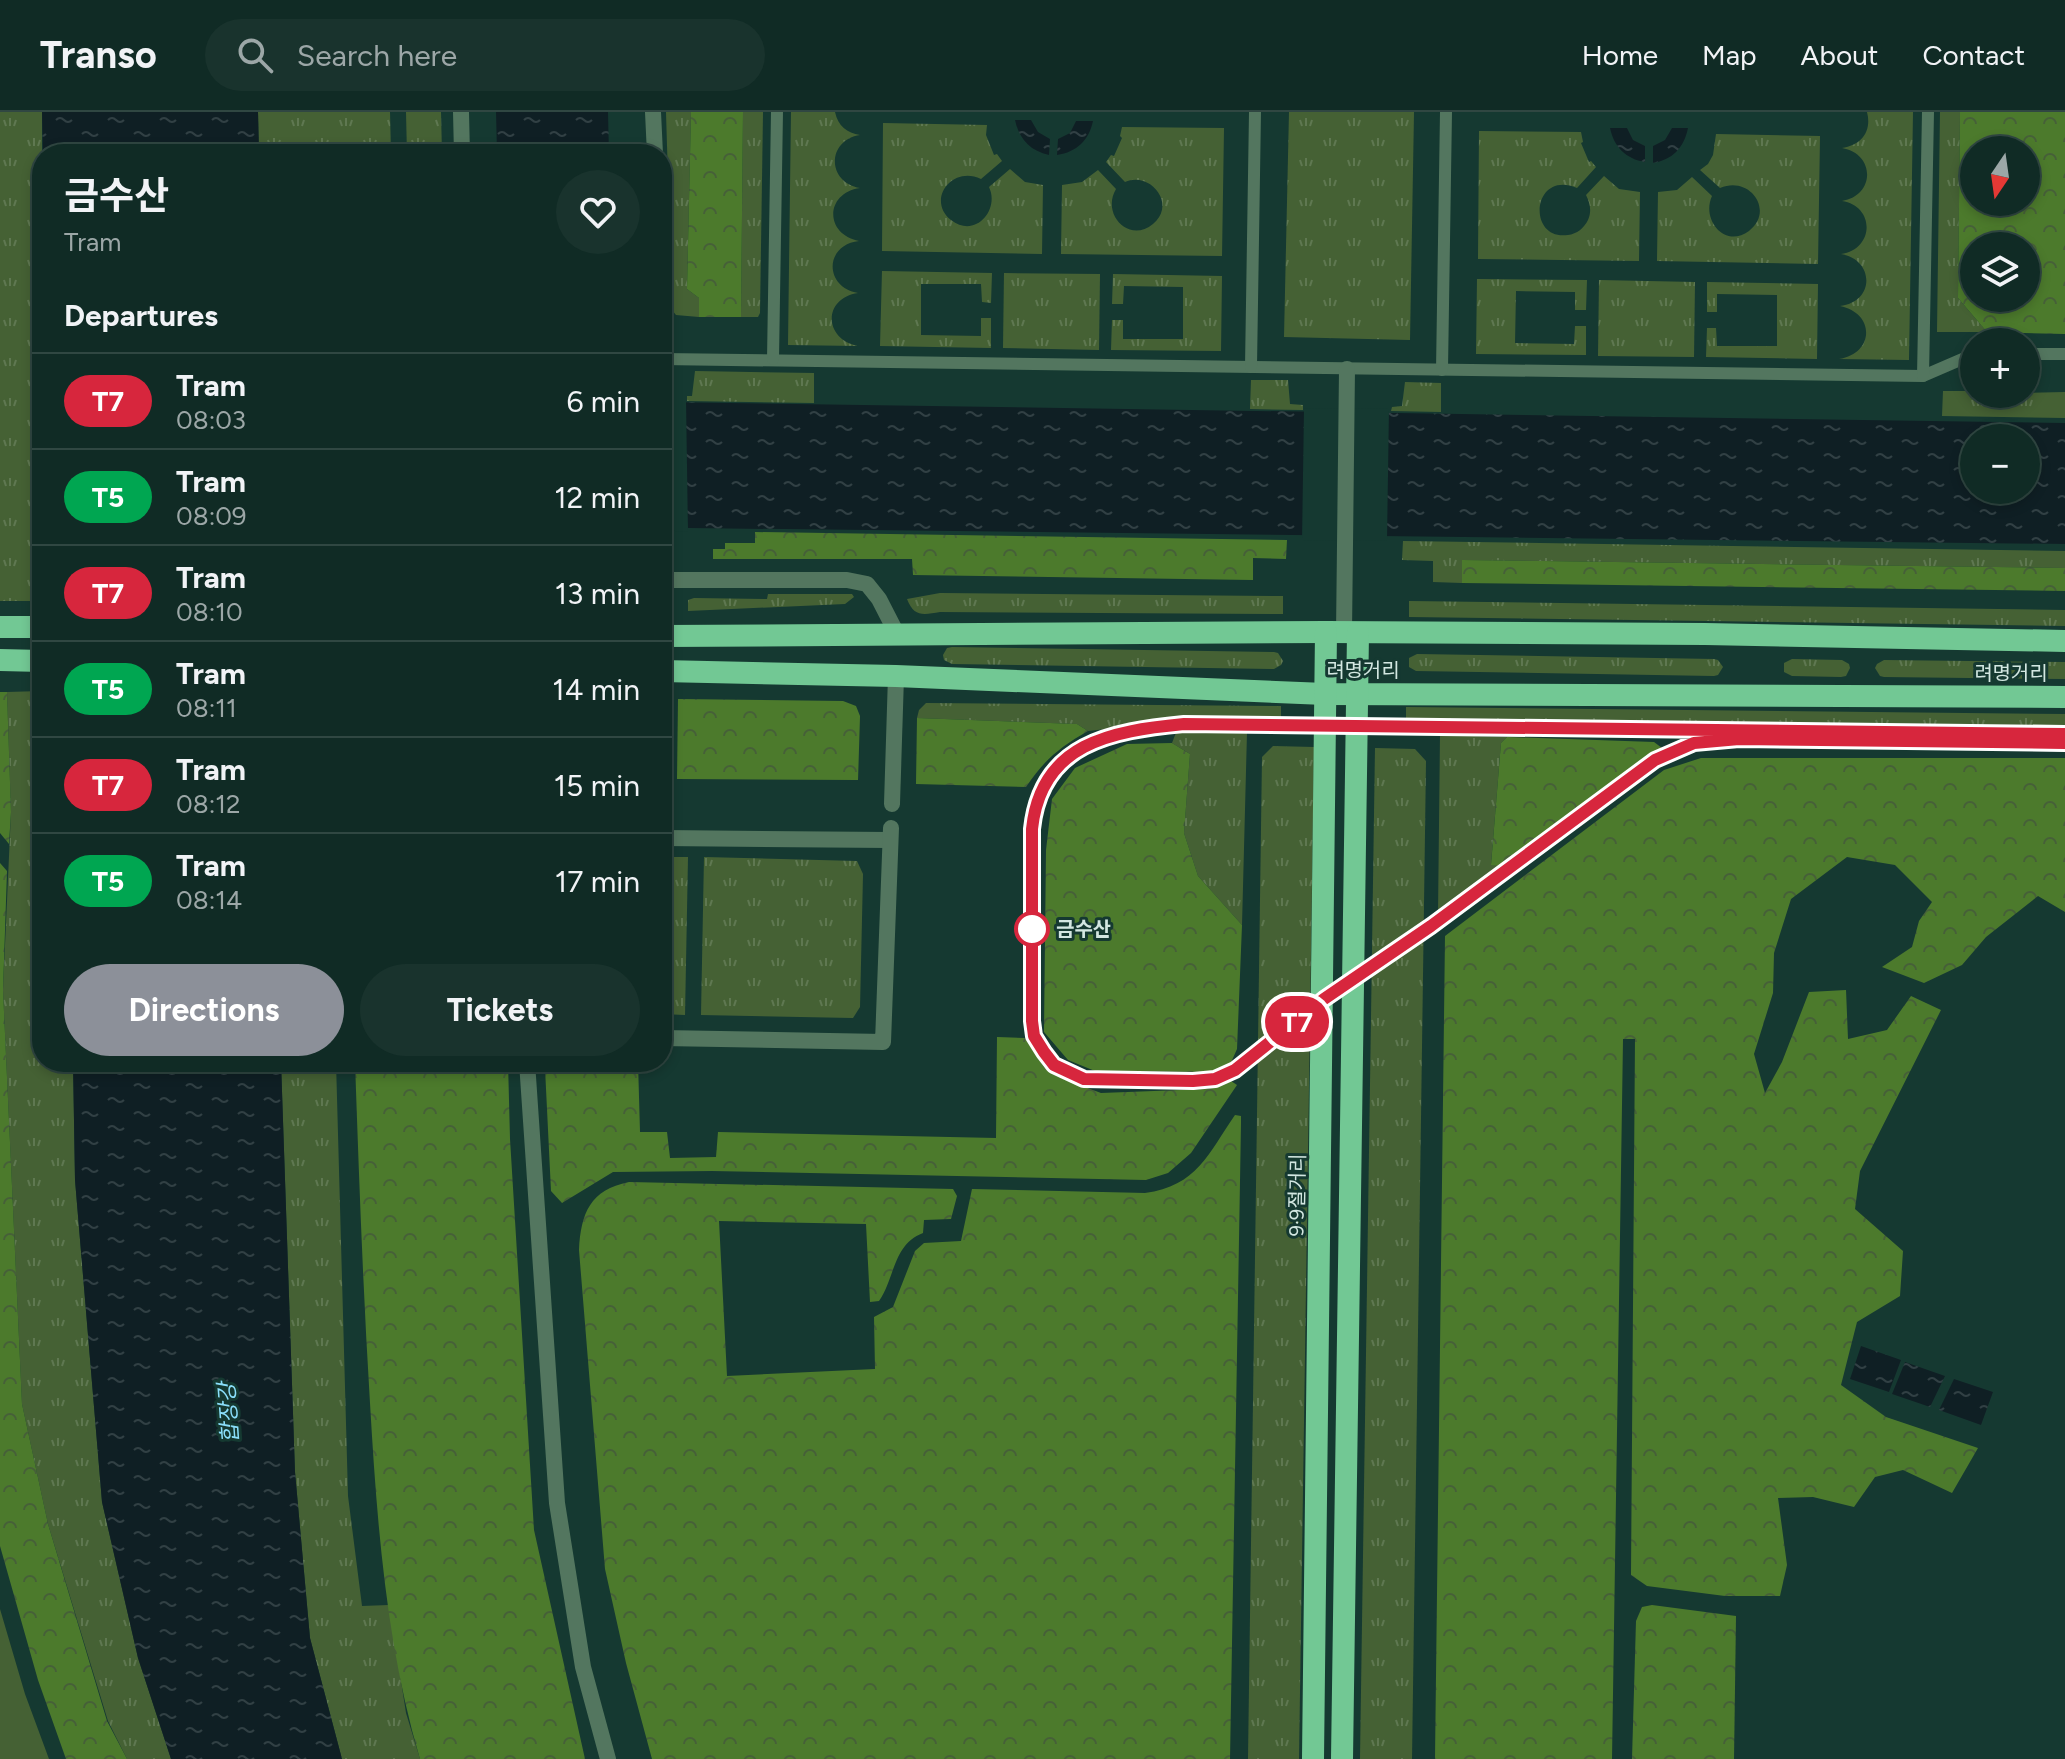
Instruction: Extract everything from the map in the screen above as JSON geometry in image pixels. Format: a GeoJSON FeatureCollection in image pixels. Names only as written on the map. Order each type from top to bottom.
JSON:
{"type":"FeatureCollection","features":[{"type":"Feature","properties":{"kind":"highway"},"geometry":{"type":"LineString","coordinates":[[0,627],[32,627]]}},
{"type":"Feature","properties":{"kind":"highway"},"geometry":{"type":"LineString","coordinates":[[1342,633],[1357,693],[1342,1759]]}},
{"type":"Feature","properties":{"kind":"highway","name":"9·9절거리"},"geometry":{"type":"LineString","coordinates":[[1313,1759],[1324,999],[1325,694],[1342,633]]}},
{"type":"Feature","properties":{"kind":"highway","name":"려명거리"},"geometry":{"type":"LineString","coordinates":[[672,636],[1705,634],[2065,641]]}},
{"type":"Feature","properties":{"kind":"highway"},"geometry":{"type":"LineString","coordinates":[[0,660],[32,661]]}},
{"type":"Feature","properties":{"kind":"highway","name":"려명거리"},"geometry":{"type":"LineString","coordinates":[[672,671],[896,676],[1325,694],[2065,697]]}},
{"type":"Feature","properties":{"kind":"street"},"geometry":{"type":"LineString","coordinates":[[461,112],[462,144]]}},
{"type":"Feature","properties":{"kind":"street"},"geometry":{"type":"LineString","coordinates":[[653,112],[655,144]]}},
{"type":"Feature","properties":{"kind":"street"},"geometry":{"type":"LineString","coordinates":[[773,359],[777,112]]}},
{"type":"Feature","properties":{"kind":"street"},"geometry":{"type":"LineString","coordinates":[[1251,367],[1255,112]]}},
{"type":"Feature","properties":{"kind":"street"},"geometry":{"type":"LineString","coordinates":[[1442,370],[1446,112]]}},
{"type":"Feature","properties":{"kind":"street"},"geometry":{"type":"LineString","coordinates":[[1923,376],[1928,112]]}},
{"type":"Feature","properties":{"kind":"street"},"geometry":{"type":"LineString","coordinates":[[2040,354],[2065,354]]}},
{"type":"Feature","properties":{"kind":"street"},"geometry":{"type":"LineString","coordinates":[[672,359],[1923,376],[1960,360]]}},
{"type":"Feature","properties":{"kind":"street"},"geometry":{"type":"LineString","coordinates":[[1342,633],[1347,369]]}},
{"type":"Feature","properties":{"kind":"street"},"geometry":{"type":"LineString","coordinates":[[672,580],[847,580],[867,584],[879,599],[898,636]]}},
{"type":"Feature","properties":{"kind":"street"},"geometry":{"type":"LineString","coordinates":[[892,804],[896,676]]}},
{"type":"Feature","properties":{"kind":"street"},"geometry":{"type":"LineString","coordinates":[[672,838],[891,834],[883,1042],[672,1038]]}},
{"type":"Feature","properties":{"kind":"street"},"geometry":{"type":"LineString","coordinates":[[528,1072],[557,1503],[583,1667],[608,1759]]}},
{"type":"Feature","properties":{"kind":"green space"},"geometry":{"type":"Polygon","coordinates":[[[0,112],[42,112],[42,144],[32,144],[32,601],[0,601],[0,112]]]}},
{"type":"Feature","properties":{"kind":"green space"},"geometry":{"type":"Polygon","coordinates":[[[258,112],[390,112],[391,144],[259,144],[258,112]]]}},
{"type":"Feature","properties":{"kind":"green space"},"geometry":{"type":"Polygon","coordinates":[[[406,112],[441,112],[442,144],[407,144],[406,112]]]}},
{"type":"Feature","properties":{"kind":"green space"},"geometry":{"type":"Polygon","coordinates":[[[666,112],[691,112],[687,289],[699,298],[699,317],[676,315],[672,310],[672,144],[667,144],[666,112]]]}},
{"type":"Feature","properties":{"kind":"green space"},"geometry":{"type":"Polygon","coordinates":[[[691,112],[743,112],[741,317],[699,317],[699,298],[687,289],[691,112]]]}},
{"type":"Feature","properties":{"kind":"green space"},"geometry":{"type":"Polygon","coordinates":[[[743,112],[763,112],[758,317],[741,317],[743,112]]]}},
{"type":"Feature","properties":{"kind":"green space"},"geometry":{"type":"Polygon","coordinates":[[[791,112],[835,112],[844,128],[860,135],[849,138],[841,145],[835,161],[841,178],[860,188],[840,197],[833,214],[839,230],[859,241],[839,250],[834,258],[834,275],[847,289],[858,293],[838,302],[832,319],[838,335],[858,346],[788,345],[791,112]]]}},
{"type":"Feature","properties":{"kind":"green space"},"geometry":{"type":"Polygon","coordinates":[[[1289,112],[1414,112],[1410,340],[1284,337],[1289,112]]]}},
{"type":"Feature","properties":{"kind":"green space"},"geometry":{"type":"Polygon","coordinates":[[[1867,112],[1913,112],[1909,360],[1839,359],[1859,349],[1866,333],[1860,316],[1840,306],[1860,297],[1865,289],[1865,272],[1860,264],[1841,254],[1860,244],[1865,236],[1867,228],[1861,211],[1842,201],[1853,198],[1861,191],[1867,175],[1866,166],[1853,152],[1842,148],[1855,144],[1864,136],[1868,125],[1867,112]]]}},
{"type":"Feature","properties":{"kind":"green space"},"geometry":{"type":"Polygon","coordinates":[[[1940,112],[1960,112],[1958,298],[1960,312],[1970,312],[1984,328],[1937,332],[1940,112]]]}},
{"type":"Feature","properties":{"kind":"green space"},"geometry":{"type":"Polygon","coordinates":[[[1960,112],[2065,112],[2065,334],[2040,333],[2040,328],[1984,328],[1970,312],[2040,312],[2040,232],[1960,232],[1960,300],[1958,298],[1960,112]]]}},
{"type":"Feature","properties":{"kind":"green space"},"geometry":{"type":"Polygon","coordinates":[[[883,123],[987,125],[986,135],[994,155],[997,154],[1002,161],[981,179],[970,176],[952,181],[942,195],[944,212],[960,225],[976,224],[988,213],[991,205],[989,187],[1010,169],[1025,182],[1043,185],[1042,254],[882,251],[883,123]]]}},
{"type":"Feature","properties":{"kind":"green space"},"geometry":{"type":"Polygon","coordinates":[[[1122,127],[1224,128],[1222,256],[1061,254],[1062,185],[1082,182],[1098,170],[1116,189],[1112,208],[1120,223],[1135,230],[1144,229],[1160,216],[1162,199],[1152,185],[1135,180],[1125,182],[1106,162],[1111,155],[1114,156],[1122,138],[1122,127]]]}},
{"type":"Feature","properties":{"kind":"green space"},"geometry":{"type":"Polygon","coordinates":[[[1479,131],[1581,132],[1581,143],[1589,162],[1596,167],[1577,188],[1562,185],[1551,188],[1543,196],[1540,207],[1545,228],[1554,234],[1568,235],[1584,226],[1590,207],[1586,195],[1604,176],[1619,189],[1640,192],[1639,261],[1478,259],[1479,131]]]}},
{"type":"Feature","properties":{"kind":"green space"},"geometry":{"type":"Polygon","coordinates":[[[1716,134],[1820,136],[1818,264],[1657,261],[1658,192],[1677,190],[1692,177],[1712,196],[1710,214],[1717,229],[1724,234],[1740,236],[1756,223],[1760,214],[1756,197],[1741,186],[1720,188],[1700,170],[1713,155],[1716,134]]]}},
{"type":"Feature","properties":{"kind":"green space"},"geometry":{"type":"Polygon","coordinates":[[[882,271],[992,273],[991,303],[982,302],[981,284],[921,284],[921,335],[981,336],[981,318],[991,318],[991,348],[880,346],[882,271]]]}},
{"type":"Feature","properties":{"kind":"green space"},"geometry":{"type":"Polygon","coordinates":[[[1004,273],[1100,274],[1099,350],[1003,348],[1004,273]]]}},
{"type":"Feature","properties":{"kind":"green space"},"geometry":{"type":"Polygon","coordinates":[[[1113,274],[1222,276],[1221,351],[1111,350],[1112,320],[1123,320],[1123,339],[1183,339],[1183,287],[1124,286],[1123,304],[1112,304],[1113,274]]]}},
{"type":"Feature","properties":{"kind":"green space"},"geometry":{"type":"Polygon","coordinates":[[[1477,279],[1587,280],[1586,310],[1575,310],[1575,292],[1516,291],[1515,343],[1574,344],[1575,326],[1586,326],[1586,355],[1476,354],[1477,279]]]}},
{"type":"Feature","properties":{"kind":"green space"},"geometry":{"type":"Polygon","coordinates":[[[1599,280],[1695,282],[1694,357],[1598,356],[1599,280]]]}},
{"type":"Feature","properties":{"kind":"green space"},"geometry":{"type":"Polygon","coordinates":[[[1707,282],[1818,284],[1817,359],[1706,357],[1707,328],[1716,328],[1717,346],[1777,346],[1777,295],[1717,294],[1717,312],[1707,312],[1707,282]]]}},
{"type":"Feature","properties":{"kind":"green space"},"geometry":{"type":"Polygon","coordinates":[[[695,371],[814,373],[814,403],[687,401],[687,396],[692,396],[695,371]]]}},
{"type":"Feature","properties":{"kind":"green space"},"geometry":{"type":"Polygon","coordinates":[[[1251,380],[1288,380],[1290,404],[1303,405],[1303,410],[1250,409],[1251,380]]]}},
{"type":"Feature","properties":{"kind":"green space"},"geometry":{"type":"Polygon","coordinates":[[[1405,382],[1441,383],[1441,412],[1391,411],[1392,407],[1402,406],[1405,382]]]}},
{"type":"Feature","properties":{"kind":"green space"},"geometry":{"type":"Polygon","coordinates":[[[1943,391],[1960,391],[1960,408],[2040,408],[2040,393],[2065,392],[2065,418],[1942,416],[1943,391]]]}},
{"type":"Feature","properties":{"kind":"green space"},"geometry":{"type":"Polygon","coordinates":[[[755,532],[1287,540],[1286,559],[1253,558],[1253,580],[913,575],[912,559],[713,559],[713,549],[725,549],[725,543],[755,543],[755,532]]]}},
{"type":"Feature","properties":{"kind":"green space"},"geometry":{"type":"Polygon","coordinates":[[[1403,541],[2065,551],[2065,568],[1463,560],[1462,583],[1433,582],[1433,561],[1402,560],[1403,541]]]}},
{"type":"Feature","properties":{"kind":"green space"},"geometry":{"type":"Polygon","coordinates":[[[1462,560],[2065,568],[2065,591],[1462,583],[1462,560]]]}},
{"type":"Feature","properties":{"kind":"green space"},"geometry":{"type":"Polygon","coordinates":[[[940,593],[1283,596],[1283,614],[924,614],[916,612],[907,599],[940,593]]]}},
{"type":"Feature","properties":{"kind":"green space"},"geometry":{"type":"Polygon","coordinates":[[[768,594],[852,594],[854,597],[845,604],[688,611],[688,600],[694,598],[767,599],[768,594]]]}},
{"type":"Feature","properties":{"kind":"green space"},"geometry":{"type":"Polygon","coordinates":[[[1409,601],[2065,610],[2065,626],[1409,617],[1409,601]]]}},
{"type":"Feature","properties":{"kind":"green space"},"geometry":{"type":"Polygon","coordinates":[[[947,648],[1274,652],[1283,661],[1274,669],[952,664],[944,660],[943,655],[947,648]]]}},
{"type":"Feature","properties":{"kind":"green space"},"geometry":{"type":"Polygon","coordinates":[[[1417,654],[1714,659],[1723,667],[1714,676],[1416,671],[1409,667],[1409,658],[1417,654]]]}},
{"type":"Feature","properties":{"kind":"green space"},"geometry":{"type":"Polygon","coordinates":[[[1792,659],[1842,660],[1850,668],[1846,676],[1841,677],[1792,676],[1784,672],[1784,663],[1792,659]]]}},
{"type":"Feature","properties":{"kind":"green space"},"geometry":{"type":"Polygon","coordinates":[[[1884,660],[2065,662],[2065,679],[1884,677],[1875,668],[1884,660]]]}},
{"type":"Feature","properties":{"kind":"green space"},"geometry":{"type":"Polygon","coordinates":[[[32,691],[32,1072],[73,1072],[75,1180],[102,1502],[138,1658],[171,1759],[127,1759],[108,1721],[48,1524],[22,1404],[3,990],[11,812],[7,692],[32,691]]]}},
{"type":"Feature","properties":{"kind":"green space"},"geometry":{"type":"Polygon","coordinates":[[[0,692],[7,692],[11,812],[9,844],[0,833],[0,692]]]}},
{"type":"Feature","properties":{"kind":"green space"},"geometry":{"type":"Polygon","coordinates":[[[678,699],[843,701],[856,706],[860,716],[858,780],[677,779],[678,699]]]}},
{"type":"Feature","properties":{"kind":"green space"},"geometry":{"type":"Polygon","coordinates":[[[926,703],[1281,706],[1281,722],[1178,721],[1088,731],[1077,724],[917,718],[919,710],[926,703]]]}},
{"type":"Feature","properties":{"kind":"green space"},"geometry":{"type":"Polygon","coordinates":[[[1406,707],[2065,714],[2065,731],[1406,724],[1406,707]]]}},
{"type":"Feature","properties":{"kind":"green space"},"geometry":{"type":"Polygon","coordinates":[[[917,718],[1077,724],[1088,731],[1053,755],[1026,787],[916,784],[917,718]]]}},
{"type":"Feature","properties":{"kind":"green space"},"geometry":{"type":"Polygon","coordinates":[[[1177,730],[1247,732],[1242,925],[1198,876],[1184,833],[1190,754],[1172,743],[1177,730]]]}},
{"type":"Feature","properties":{"kind":"green space"},"geometry":{"type":"Polygon","coordinates":[[[1440,735],[1507,737],[1501,743],[1491,864],[1503,866],[1438,916],[1440,735]]]}},
{"type":"Feature","properties":{"kind":"green space"},"geometry":{"type":"Polygon","coordinates":[[[1507,737],[1654,742],[1662,751],[1503,866],[1491,865],[1501,743],[1507,737]]]}},
{"type":"Feature","properties":{"kind":"green space"},"geometry":{"type":"Polygon","coordinates":[[[1172,743],[1190,754],[1184,833],[1198,876],[1242,925],[1237,1049],[1229,1067],[1210,1072],[1095,1071],[1068,1060],[1044,1032],[1046,850],[1052,799],[1075,768],[1127,744],[1172,743]]]}},
{"type":"Feature","properties":{"kind":"green space"},"geometry":{"type":"Polygon","coordinates":[[[1273,746],[1314,747],[1299,1759],[1248,1759],[1262,757],[1273,746]]]}},
{"type":"Feature","properties":{"kind":"green space"},"geometry":{"type":"Polygon","coordinates":[[[1375,748],[1415,749],[1426,761],[1412,1759],[1360,1759],[1375,748]]]}},
{"type":"Feature","properties":{"kind":"green space"},"geometry":{"type":"Polygon","coordinates":[[[1701,758],[2065,758],[2065,912],[2038,896],[1986,937],[1962,965],[1924,983],[1882,967],[1912,947],[1919,921],[1932,902],[1895,865],[1847,857],[1791,899],[1774,953],[1773,993],[1754,1054],[1765,1093],[1782,1062],[1809,992],[1846,990],[1848,1039],[1887,1030],[1911,996],[1941,1010],[1860,1171],[1855,1209],[1903,1251],[1900,1296],[1857,1322],[1841,1385],[1886,1417],[1978,1448],[1952,1493],[1903,1470],[1875,1477],[1854,1507],[1813,1497],[1778,1498],[1787,1565],[1780,1596],[1725,1596],[1647,1586],[1631,1575],[1635,1039],[1623,1039],[1612,1759],[1435,1759],[1445,936],[1664,770],[1701,758]]]}},
{"type":"Feature","properties":{"kind":"green space"},"geometry":{"type":"Polygon","coordinates":[[[672,857],[688,857],[685,1015],[672,1014],[672,857]]]}},
{"type":"Feature","properties":{"kind":"green space"},"geometry":{"type":"Polygon","coordinates":[[[704,857],[857,861],[863,874],[860,1007],[853,1018],[701,1015],[704,857]]]}},
{"type":"Feature","properties":{"kind":"green space"},"geometry":{"type":"Polygon","coordinates":[[[0,863],[7,871],[3,990],[22,1404],[48,1524],[107,1721],[127,1759],[66,1759],[38,1680],[0,1546],[0,863]]]}},
{"type":"Feature","properties":{"kind":"green space"},"geometry":{"type":"Polygon","coordinates":[[[997,1037],[1025,1038],[1044,1067],[1066,1080],[1101,1093],[1207,1089],[1231,1081],[1237,1085],[1191,1153],[1168,1173],[1146,1180],[712,1171],[613,1172],[562,1203],[551,1191],[545,1072],[638,1072],[640,1132],[667,1132],[670,1158],[716,1157],[718,1132],[996,1138],[997,1037]]]}},
{"type":"Feature","properties":{"kind":"green space"},"geometry":{"type":"Polygon","coordinates":[[[281,1072],[336,1072],[348,1496],[362,1606],[389,1605],[406,1713],[420,1759],[342,1759],[310,1638],[295,1472],[281,1072]]]}},
{"type":"Feature","properties":{"kind":"green space"},"geometry":{"type":"Polygon","coordinates":[[[355,1072],[508,1072],[534,1530],[585,1759],[420,1759],[399,1672],[385,1583],[365,1318],[355,1072]]]}},
{"type":"Feature","properties":{"kind":"green space"},"geometry":{"type":"Polygon","coordinates":[[[1235,1115],[1241,1116],[1241,1123],[1230,1759],[652,1759],[605,1569],[579,1250],[585,1214],[597,1197],[629,1182],[953,1189],[957,1196],[951,1219],[924,1220],[923,1233],[913,1238],[900,1253],[879,1301],[870,1302],[866,1224],[719,1221],[727,1376],[875,1369],[874,1317],[893,1307],[915,1251],[924,1243],[961,1241],[972,1189],[1145,1193],[1163,1189],[1189,1176],[1199,1166],[1235,1115]]]}},
{"type":"Feature","properties":{"kind":"green space"},"geometry":{"type":"Polygon","coordinates":[[[1652,1605],[1736,1616],[1734,1759],[1632,1759],[1636,1621],[1642,1607],[1652,1605]]]}},
{"type":"Feature","properties":{"kind":"green space"},"geometry":{"type":"Polygon","coordinates":[[[0,1609],[25,1694],[49,1759],[0,1759],[0,1609]]]}},
{"type":"Feature","properties":{"kind":"water"},"geometry":{"type":"Polygon","coordinates":[[[42,112],[258,112],[259,144],[43,144],[42,112]]]}},
{"type":"Feature","properties":{"kind":"water"},"geometry":{"type":"Polygon","coordinates":[[[496,112],[608,112],[609,144],[497,144],[496,112]]]}},
{"type":"Feature","properties":{"kind":"water"},"geometry":{"type":"Polygon","coordinates":[[[1015,120],[1031,120],[1038,132],[1050,139],[1049,155],[1036,151],[1026,143],[1015,120]]]}},
{"type":"Feature","properties":{"kind":"water"},"geometry":{"type":"Polygon","coordinates":[[[1076,121],[1093,121],[1081,144],[1057,155],[1058,139],[1070,133],[1076,121]]]}},
{"type":"Feature","properties":{"kind":"water"},"geometry":{"type":"Polygon","coordinates":[[[1610,128],[1627,128],[1633,140],[1645,146],[1645,162],[1622,151],[1614,141],[1610,128]]]}},
{"type":"Feature","properties":{"kind":"water"},"geometry":{"type":"Polygon","coordinates":[[[1672,128],[1688,128],[1684,141],[1671,156],[1653,163],[1653,146],[1665,140],[1672,128]]]}},
{"type":"Feature","properties":{"kind":"water"},"geometry":{"type":"Polygon","coordinates":[[[672,402],[2065,423],[2065,544],[688,528],[672,450],[672,402]]]}},
{"type":"Feature","properties":{"kind":"water","name":"합장강"},"geometry":{"type":"Polygon","coordinates":[[[73,1072],[281,1072],[295,1472],[310,1638],[342,1759],[171,1759],[138,1658],[102,1502],[75,1180],[73,1072]]]}},
{"type":"Feature","properties":{"kind":"water"},"geometry":{"type":"Polygon","coordinates":[[[1861,1346],[1901,1360],[1889,1392],[1850,1379],[1861,1346]]]}},
{"type":"Feature","properties":{"kind":"water"},"geometry":{"type":"Polygon","coordinates":[[[1905,1362],[1945,1376],[1930,1407],[1892,1394],[1905,1362]]]}},
{"type":"Feature","properties":{"kind":"water"},"geometry":{"type":"Polygon","coordinates":[[[1954,1379],[1993,1392],[1981,1425],[1939,1410],[1954,1379]]]}},
{"type":"Feature","properties":{"kind":"pier"},"geometry":{"type":"Polygon","coordinates":[[[672,398],[686,398],[688,532],[672,531],[672,398]]]}},
{"type":"Feature","properties":{"kind":"pier"},"geometry":{"type":"Polygon","coordinates":[[[1304,408],[1389,409],[1387,541],[1302,540],[1304,408]]]}},
{"type":"Feature","properties":{"kind":"tram line"},"geometry":{"type":"LineString","coordinates":[[2065,734],[1184,724],[1131,731],[1106,738],[1084,747],[1065,760],[1049,777],[1038,800],[1032,829],[1034,1036],[1054,1065],[1084,1079],[1215,1079],[1235,1070],[1324,999],[1431,926],[1655,760],[1694,743],[1739,739],[2065,743]]}},
{"type":"Feature","properties":{"kind":"tram line","name":"T7"},"geometry":{"type":"LineString","coordinates":[[2065,734],[1184,724],[1150,727],[1109,736],[1084,745],[1063,760],[1043,785],[1034,808],[1034,1036],[1054,1065],[1084,1079],[1215,1079],[1235,1070],[1324,999],[1431,926],[1655,760],[1694,743],[1739,739],[2065,743]]}},
{"type":"Feature","properties":{"kind":"place","name":"금수산"},"geometry":{"type":"Point","coordinates":[1032,929]}}]}
